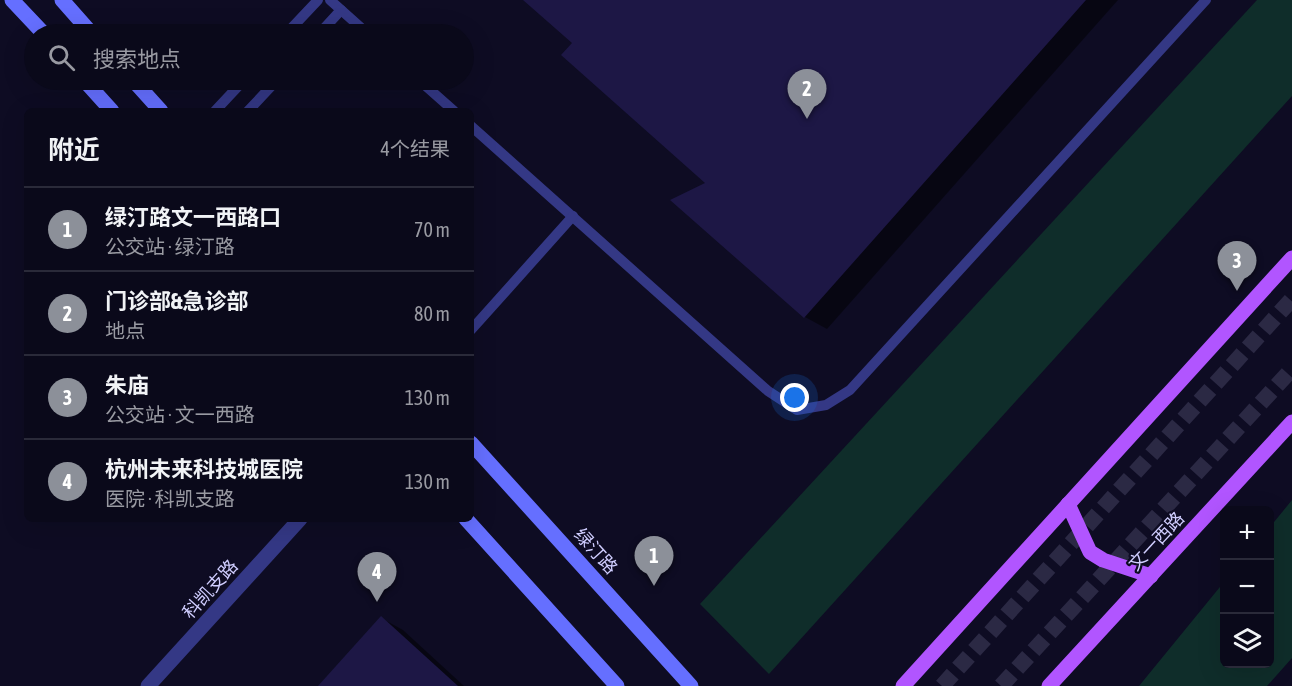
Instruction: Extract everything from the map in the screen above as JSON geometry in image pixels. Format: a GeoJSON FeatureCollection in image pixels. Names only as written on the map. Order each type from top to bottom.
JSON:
{"type":"FeatureCollection","features":[{"type":"Feature","properties":{"kind":"main road"},"geometry":{"type":"LineString","coordinates":[[12,0],[35,24]]}},
{"type":"Feature","properties":{"kind":"main road"},"geometry":{"type":"LineString","coordinates":[[62,0],[83,24]]}},
{"type":"Feature","properties":{"kind":"main road"},"geometry":{"type":"LineString","coordinates":[[93,90],[109,108]]}},
{"type":"Feature","properties":{"kind":"main road"},"geometry":{"type":"LineString","coordinates":[[142,90],[158,108]]}},
{"type":"Feature","properties":{"kind":"main road"},"geometry":{"type":"LineString","coordinates":[[903,686],[1292,258]]}},
{"type":"Feature","properties":{"kind":"main road","name":"文一西路"},"geometry":{"type":"LineString","coordinates":[[1049,686],[1292,423]]}},
{"type":"Feature","properties":{"kind":"main road","name":"绿汀路"},"geometry":{"type":"LineString","coordinates":[[474,446],[691,686]]}},
{"type":"Feature","properties":{"kind":"main road"},"geometry":{"type":"LineString","coordinates":[[1068,504],[1090,552],[1103,560],[1151,576]]}},
{"type":"Feature","properties":{"kind":"main road"},"geometry":{"type":"LineString","coordinates":[[469,522],[617,686]]}},
{"type":"Feature","properties":{"kind":"street","name":"科凯支路"},"geometry":{"type":"LineString","coordinates":[[148,686],[297,522]]}},
{"type":"Feature","properties":{"kind":"lane"},"geometry":{"type":"LineString","coordinates":[[295,24],[318,0]]}},
{"type":"Feature","properties":{"kind":"lane"},"geometry":{"type":"LineString","coordinates":[[330,0],[357,24]]}},
{"type":"Feature","properties":{"kind":"lane"},"geometry":{"type":"LineString","coordinates":[[474,129],[768,391],[797,410],[826,405],[850,390],[1206,0]]}},
{"type":"Feature","properties":{"kind":"lane"},"geometry":{"type":"LineString","coordinates":[[328,24],[341,10]]}},
{"type":"Feature","properties":{"kind":"lane"},"geometry":{"type":"LineString","coordinates":[[218,108],[235,90]]}},
{"type":"Feature","properties":{"kind":"lane"},"geometry":{"type":"LineString","coordinates":[[251,108],[268,90]]}},
{"type":"Feature","properties":{"kind":"lane"},"geometry":{"type":"LineString","coordinates":[[430,90],[451,108]]}},
{"type":"Feature","properties":{"kind":"lane"},"geometry":{"type":"LineString","coordinates":[[474,327],[573,216]]}},
{"type":"Feature","properties":{"kind":"green space"},"geometry":{"type":"Polygon","coordinates":[[[1257,0],[1292,0],[1292,96],[769,674],[700,604],[1257,0]]]}},
{"type":"Feature","properties":{"kind":"green space"},"geometry":{"type":"Polygon","coordinates":[[[1292,500],[1292,658],[1267,686],[1139,686],[1220,587],[1220,668],[1274,668],[1274,522],[1292,500]]]}},
{"type":"Feature","properties":{"kind":"building"},"geometry":{"type":"Polygon","coordinates":[[[523,0],[1086,0],[804,318],[670,200],[705,183],[561,55],[572,43],[523,0]]]}},
{"type":"Feature","properties":{"kind":"building"},"geometry":{"type":"Polygon","coordinates":[[[381,616],[458,686],[318,686],[381,616]]]}},
{"type":"Feature","properties":{"kind":"tunnel"},"geometry":{"type":"LineString","coordinates":[[942,686],[1292,299]]}},
{"type":"Feature","properties":{"kind":"tunnel"},"geometry":{"type":"LineString","coordinates":[[1001,686],[1292,369]]}},
{"type":"Feature","properties":{"kind":"place","name":"门诊部&急诊部"},"geometry":{"type":"Point","coordinates":[807,119]}},
{"type":"Feature","properties":{"kind":"place","name":"朱庙"},"geometry":{"type":"Point","coordinates":[1237,291]}},
{"type":"Feature","properties":{"kind":"place","name":"绿汀路文一西路口"},"geometry":{"type":"Point","coordinates":[654,586]}},
{"type":"Feature","properties":{"kind":"place","name":"杭州未来科技城医院"},"geometry":{"type":"Point","coordinates":[377,602]}}]}
